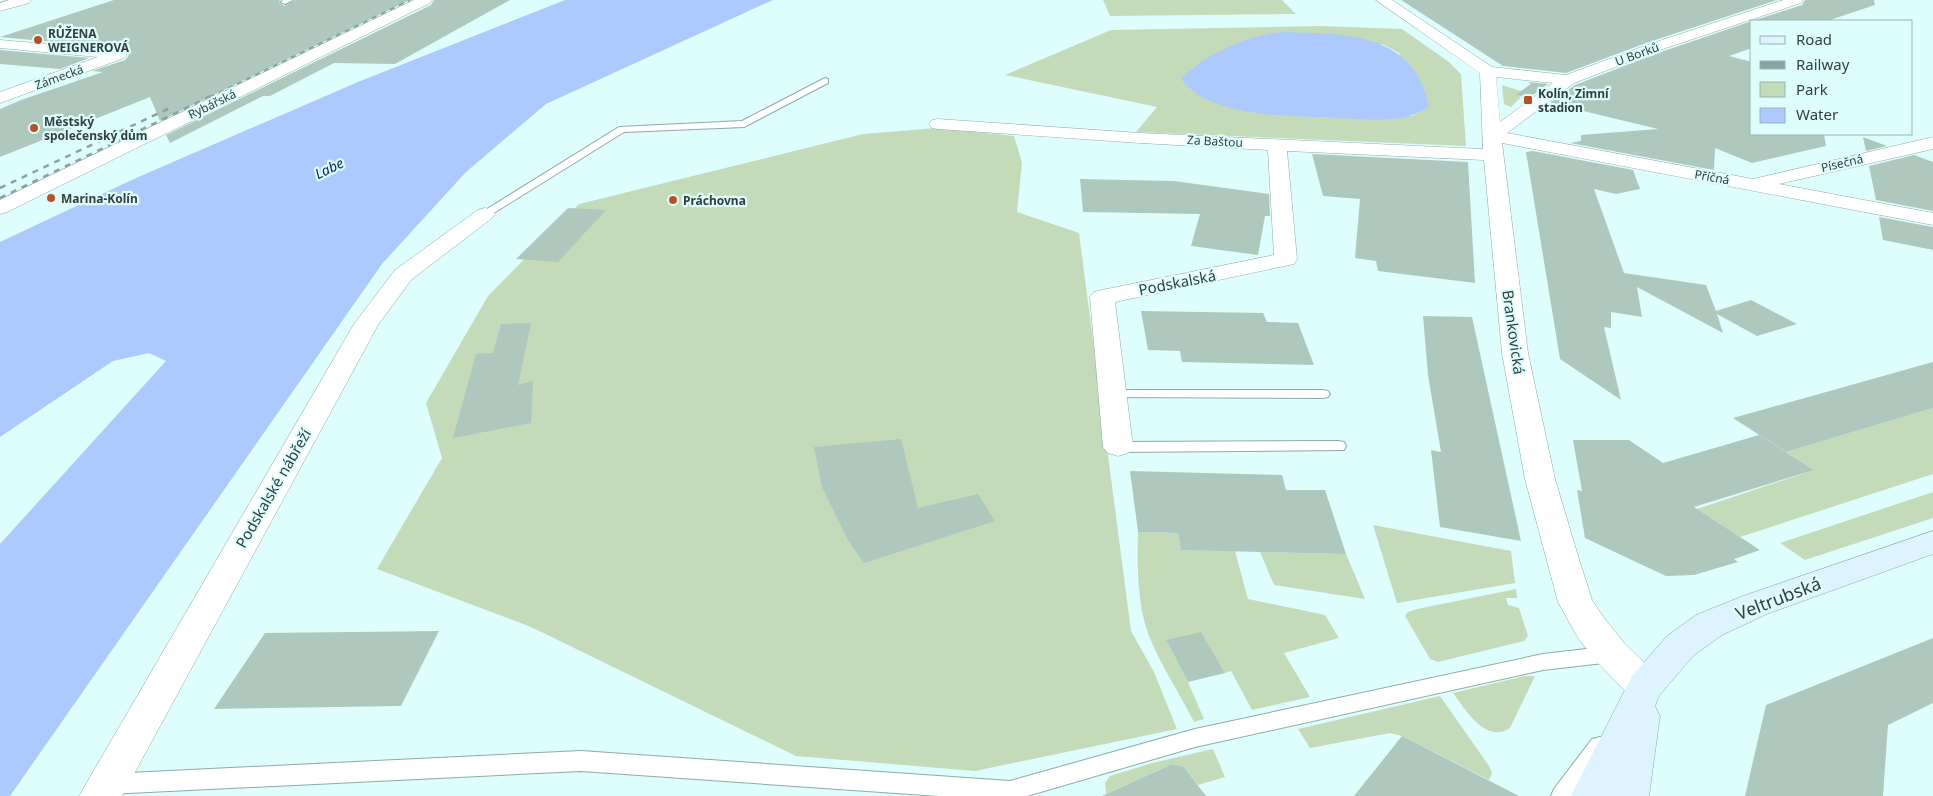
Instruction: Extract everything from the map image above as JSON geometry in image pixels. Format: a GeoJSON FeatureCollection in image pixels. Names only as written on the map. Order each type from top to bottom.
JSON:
{"type":"FeatureCollection","features":[{"type":"Feature","properties":{"kind":"street"},"geometry":{"type":"LineString","coordinates":[[0,7],[24,0]]}},
{"type":"Feature","properties":{"kind":"street","name":"Rybářská"},"geometry":{"type":"LineString","coordinates":[[0,208],[425,0]]}},
{"type":"Feature","properties":{"kind":"street"},"geometry":{"type":"LineString","coordinates":[[1383,0],[1488,71],[1568,80]]}},
{"type":"Feature","properties":{"kind":"street","name":"U Borků"},"geometry":{"type":"LineString","coordinates":[[1492,146],[1568,80],[1652,48],[1796,0]]}},
{"type":"Feature","properties":{"kind":"street","name":"Zámecká"},"geometry":{"type":"LineString","coordinates":[[0,44],[119,55],[0,98]]}},
{"type":"Feature","properties":{"kind":"street","name":"Brankovická"},"geometry":{"type":"LineString","coordinates":[[1488,71],[1492,146],[1514,354],[1540,479],[1560,556],[1575,602],[1612,654],[1646,687]]}},
{"type":"Feature","properties":{"kind":"street","name":"Za Baštou"},"geometry":{"type":"LineString","coordinates":[[938,124],[1131,137],[1277,144],[1492,146]]}},
{"type":"Feature","properties":{"kind":"street","name":"Písečná"},"geometry":{"type":"LineString","coordinates":[[1750,184],[1933,142]]}},
{"type":"Feature","properties":{"kind":"street","name":"Podskalská"},"geometry":{"type":"LineString","coordinates":[[1118,447],[1102,297],[1286,260],[1277,144]]}},
{"type":"Feature","properties":{"kind":"street","name":"Příčná"},"geometry":{"type":"LineString","coordinates":[[1492,146],[1750,184],[1933,219]]}},
{"type":"Feature","properties":{"kind":"street","name":"Podskalské nábřeží"},"geometry":{"type":"LineString","coordinates":[[103,790],[366,324],[403,275],[485,214]]}},
{"type":"Feature","properties":{"kind":"street","name":"Veltrubská"},"geometry":{"type":"LineString","coordinates":[[1592,796],[1646,687],[1680,646],[1709,625],[1755,605],[1933,542]]}},
{"type":"Feature","properties":{"kind":"street"},"geometry":{"type":"LineString","coordinates":[[1628,796],[1646,687]]}},
{"type":"Feature","properties":{"kind":"lane"},"geometry":{"type":"LineString","coordinates":[[485,214],[622,129],[744,124],[825,82]]}},
{"type":"Feature","properties":{"kind":"lane"},"geometry":{"type":"LineString","coordinates":[[1112,394],[1324,394]]}},
{"type":"Feature","properties":{"kind":"lane"},"geometry":{"type":"LineString","coordinates":[[1118,447],[1338,446]]}},
{"type":"Feature","properties":{"kind":"lane"},"geometry":{"type":"LineString","coordinates":[[103,790],[581,761],[1010,791],[1194,738],[1543,662],[1612,654]]}},
{"type":"Feature","properties":{"kind":"lane"},"geometry":{"type":"LineString","coordinates":[[1562,796],[1646,687]]}},
{"type":"Feature","properties":{"kind":"green space"},"geometry":{"type":"Polygon","coordinates":[[[1103,0],[1282,0],[1296,14],[1110,16],[1103,0]]]}},
{"type":"Feature","properties":{"kind":"green space"},"geometry":{"type":"Polygon","coordinates":[[[1320,26],[1402,29],[1449,62],[1461,74],[1466,146],[1136,132],[1157,107],[1005,75],[1111,30],[1320,26]],[[1382,44],[1208,100],[1243,110],[1293,116],[1364,119],[1399,118],[1415,115],[1399,53],[1382,44]]]}},
{"type":"Feature","properties":{"kind":"green space"},"geometry":{"type":"Polygon","coordinates":[[[1502,85],[1521,91],[1516,95],[1521,97],[1511,107],[1504,104],[1502,85]]]}},
{"type":"Feature","properties":{"kind":"green space"},"geometry":{"type":"Polygon","coordinates":[[[936,128],[1014,136],[1022,163],[1017,212],[1079,233],[1131,631],[1154,672],[1177,729],[975,771],[796,756],[531,627],[377,569],[442,458],[426,403],[488,296],[579,204],[863,134],[936,128]]]}},
{"type":"Feature","properties":{"kind":"green space"},"geometry":{"type":"Polygon","coordinates":[[[1933,408],[1933,474],[1740,537],[1697,509],[1814,470],[1786,452],[1933,408]]]}},
{"type":"Feature","properties":{"kind":"green space"},"geometry":{"type":"Polygon","coordinates":[[[1933,492],[1933,518],[1805,560],[1780,543],[1933,492]]]}},
{"type":"Feature","properties":{"kind":"green space"},"geometry":{"type":"Polygon","coordinates":[[[1373,525],[1511,551],[1515,583],[1397,603],[1373,525]]]}},
{"type":"Feature","properties":{"kind":"green space"},"geometry":{"type":"Polygon","coordinates":[[[1138,532],[1178,533],[1181,550],[1235,551],[1248,599],[1325,615],[1339,638],[1284,653],[1310,697],[1252,710],[1231,671],[1225,673],[1201,633],[1166,640],[1188,682],[1204,719],[1194,722],[1159,657],[1145,624],[1140,598],[1138,532]]]}},
{"type":"Feature","properties":{"kind":"green space"},"geometry":{"type":"Polygon","coordinates":[[[1260,552],[1346,554],[1365,599],[1274,585],[1260,552]]]}},
{"type":"Feature","properties":{"kind":"green space"},"geometry":{"type":"Polygon","coordinates":[[[1516,589],[1517,598],[1506,598],[1508,605],[1519,608],[1528,636],[1524,641],[1438,662],[1430,659],[1405,616],[1408,612],[1417,609],[1516,589]]]}},
{"type":"Feature","properties":{"kind":"green space"},"geometry":{"type":"Polygon","coordinates":[[[1525,676],[1535,676],[1510,728],[1501,732],[1492,732],[1477,723],[1453,693],[1525,676]]]}},
{"type":"Feature","properties":{"kind":"green space"},"geometry":{"type":"Polygon","coordinates":[[[1440,696],[1489,766],[1492,773],[1489,780],[1402,736],[1390,733],[1310,748],[1298,729],[1440,696]]]}},
{"type":"Feature","properties":{"kind":"green space"},"geometry":{"type":"Polygon","coordinates":[[[1213,749],[1225,777],[1198,785],[1184,767],[1172,764],[1106,794],[1105,783],[1110,776],[1152,763],[1213,749]]]}},
{"type":"Feature","properties":{"kind":"water","name":"Labe"},"geometry":{"type":"Polygon","coordinates":[[[565,0],[773,0],[546,104],[466,172],[382,264],[10,796],[0,796],[0,544],[166,361],[149,353],[113,361],[0,437],[0,242],[136,178],[358,82],[565,0]]]}},
{"type":"Feature","properties":{"kind":"water"},"geometry":{"type":"Polygon","coordinates":[[[1280,32],[1351,36],[1373,41],[1392,50],[1408,63],[1421,82],[1429,107],[1409,116],[1385,119],[1271,115],[1238,110],[1208,100],[1193,91],[1181,79],[1214,54],[1240,42],[1280,32]]]}},
{"type":"Feature","properties":{"kind":"building"},"geometry":{"type":"Polygon","coordinates":[[[114,0],[280,0],[279,2],[284,6],[295,0],[410,0],[160,121],[150,97],[0,157],[0,109],[103,72],[92,71],[125,60],[129,55],[119,48],[0,37],[114,0]]]}},
{"type":"Feature","properties":{"kind":"building"},"geometry":{"type":"Polygon","coordinates":[[[434,0],[510,0],[395,64],[334,63],[270,96],[263,96],[170,143],[166,135],[431,5],[434,0]]]}},
{"type":"Feature","properties":{"kind":"building"},"geometry":{"type":"Polygon","coordinates":[[[1401,0],[1777,0],[1646,43],[1566,73],[1503,66],[1401,0]]]}},
{"type":"Feature","properties":{"kind":"building"},"geometry":{"type":"Polygon","coordinates":[[[1805,0],[1874,0],[1875,5],[1830,20],[1755,20],[1802,5],[1805,0]]]}},
{"type":"Feature","properties":{"kind":"building"},"geometry":{"type":"Polygon","coordinates":[[[1750,22],[1750,49],[1729,56],[1750,61],[1750,135],[1824,135],[1826,146],[1752,163],[1715,148],[1714,170],[1570,143],[1581,141],[1581,135],[1658,129],[1550,103],[1575,85],[1658,53],[1750,22]]]}},
{"type":"Feature","properties":{"kind":"building"},"geometry":{"type":"Polygon","coordinates":[[[0,50],[89,58],[60,69],[0,64],[0,50]]]}},
{"type":"Feature","properties":{"kind":"building"},"geometry":{"type":"Polygon","coordinates":[[[1528,82],[1548,84],[1529,98],[1515,95],[1531,84],[1528,82]]]}},
{"type":"Feature","properties":{"kind":"building"},"geometry":{"type":"Polygon","coordinates":[[[1863,137],[1887,146],[1866,151],[1863,137]]]}},
{"type":"Feature","properties":{"kind":"building"},"geometry":{"type":"Polygon","coordinates":[[[1533,151],[1633,170],[1640,189],[1616,194],[1594,189],[1624,273],[1706,285],[1716,311],[1751,300],[1797,324],[1757,336],[1717,314],[1723,333],[1637,287],[1642,317],[1611,312],[1611,328],[1604,327],[1621,400],[1560,359],[1526,152],[1533,151]]]}},
{"type":"Feature","properties":{"kind":"building"},"geometry":{"type":"Polygon","coordinates":[[[1312,154],[1468,162],[1475,283],[1378,271],[1376,261],[1355,258],[1360,199],[1323,196],[1312,154]]]}},
{"type":"Feature","properties":{"kind":"building"},"geometry":{"type":"Polygon","coordinates":[[[1914,155],[1933,162],[1933,211],[1876,200],[1869,166],[1914,155]]]}},
{"type":"Feature","properties":{"kind":"building"},"geometry":{"type":"Polygon","coordinates":[[[1080,179],[1174,181],[1269,194],[1270,216],[1265,216],[1258,255],[1191,246],[1200,214],[1083,212],[1080,179]]]}},
{"type":"Feature","properties":{"kind":"building"},"geometry":{"type":"Polygon","coordinates":[[[568,208],[606,210],[558,262],[516,259],[568,208]]]}},
{"type":"Feature","properties":{"kind":"building"},"geometry":{"type":"Polygon","coordinates":[[[1879,217],[1933,227],[1933,250],[1883,240],[1879,217]]]}},
{"type":"Feature","properties":{"kind":"building"},"geometry":{"type":"Polygon","coordinates":[[[1141,311],[1263,313],[1267,322],[1298,323],[1314,365],[1182,362],[1180,351],[1148,350],[1141,311]]]}},
{"type":"Feature","properties":{"kind":"building"},"geometry":{"type":"Polygon","coordinates":[[[1423,316],[1472,317],[1521,541],[1440,527],[1431,450],[1441,452],[1428,375],[1423,316]]]}},
{"type":"Feature","properties":{"kind":"building"},"geometry":{"type":"Polygon","coordinates":[[[531,323],[518,385],[533,381],[531,423],[453,438],[476,354],[493,353],[501,324],[531,323]]]}},
{"type":"Feature","properties":{"kind":"building"},"geometry":{"type":"Polygon","coordinates":[[[1933,362],[1933,408],[1786,452],[1733,418],[1933,362]]]}},
{"type":"Feature","properties":{"kind":"building"},"geometry":{"type":"Polygon","coordinates":[[[1759,435],[1814,470],[1694,507],[1760,550],[1734,559],[1738,562],[1694,575],[1666,576],[1585,538],[1577,490],[1582,491],[1573,440],[1629,440],[1663,463],[1759,435]]]}},
{"type":"Feature","properties":{"kind":"building"},"geometry":{"type":"Polygon","coordinates":[[[901,439],[918,508],[978,494],[995,521],[864,563],[848,540],[822,487],[814,447],[901,439]]]}},
{"type":"Feature","properties":{"kind":"building"},"geometry":{"type":"Polygon","coordinates":[[[1130,471],[1282,475],[1286,490],[1325,490],[1346,554],[1181,550],[1178,533],[1138,532],[1130,471]]]}},
{"type":"Feature","properties":{"kind":"building"},"geometry":{"type":"Polygon","coordinates":[[[439,631],[401,706],[214,709],[265,633],[439,631]]]}},
{"type":"Feature","properties":{"kind":"building"},"geometry":{"type":"Polygon","coordinates":[[[1201,632],[1225,673],[1188,682],[1166,640],[1201,632]]]}},
{"type":"Feature","properties":{"kind":"building"},"geometry":{"type":"Polygon","coordinates":[[[1933,638],[1933,703],[1888,725],[1883,796],[1745,796],[1766,705],[1933,638]]]}},
{"type":"Feature","properties":{"kind":"building"},"geometry":{"type":"Polygon","coordinates":[[[1402,736],[1519,796],[1354,796],[1402,736]]]}},
{"type":"Feature","properties":{"kind":"building"},"geometry":{"type":"Polygon","coordinates":[[[1172,764],[1184,767],[1206,796],[1102,796],[1172,764]]]}},
{"type":"Feature","properties":{"kind":"railway"},"geometry":{"type":"LineString","coordinates":[[210,97],[410,0]]}},
{"type":"Feature","properties":{"kind":"railway"},"geometry":{"type":"LineString","coordinates":[[0,198],[213,95]]}},
{"type":"Feature","properties":{"kind":"railway"},"geometry":{"type":"LineString","coordinates":[[0,188],[172,107]]}},
{"type":"Feature","properties":{"kind":"place","name":"RŮŽENA WEIGNEROVÁ"},"geometry":{"type":"Point","coordinates":[38,40]}},
{"type":"Feature","properties":{"kind":"place","name":"Kolín, Zimní stadion"},"geometry":{"type":"Point","coordinates":[1528,100]}},
{"type":"Feature","properties":{"kind":"place","name":"Městský společenský dům"},"geometry":{"type":"Point","coordinates":[34,128]}},
{"type":"Feature","properties":{"kind":"place","name":"Marina-Kolín"},"geometry":{"type":"Point","coordinates":[51,198]}},
{"type":"Feature","properties":{"kind":"place","name":"Práchovna"},"geometry":{"type":"Point","coordinates":[673,200]}}]}
